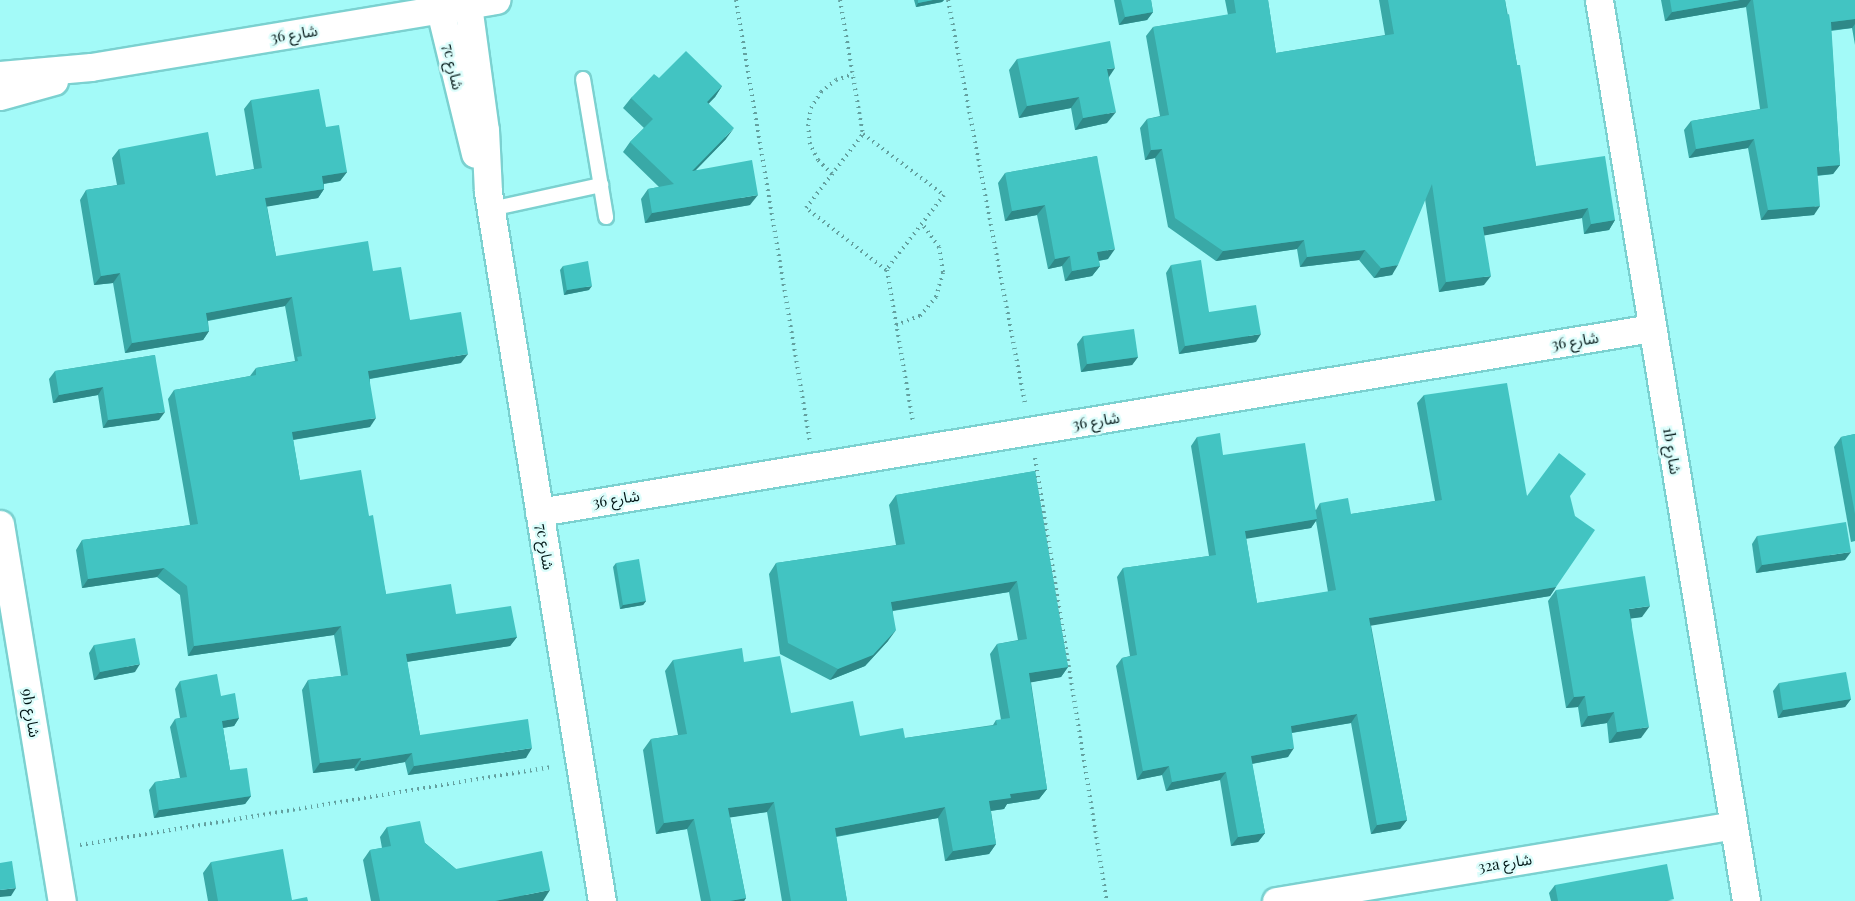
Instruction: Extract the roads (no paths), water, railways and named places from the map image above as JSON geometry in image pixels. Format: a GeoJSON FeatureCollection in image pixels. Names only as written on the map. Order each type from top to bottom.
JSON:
{"type":"FeatureCollection","features":[{"type":"Feature","properties":{"kind":"street","name":"1b شارع"},"geometry":{"type":"LineString","coordinates":[[1599,0],[1746,901]]}},
{"type":"Feature","properties":{"kind":"street","name":"شارع 36"},"geometry":{"type":"LineString","coordinates":[[0,75],[91,67],[487,1]]}},
{"type":"Feature","properties":{"kind":"street","name":"7c شارع"},"geometry":{"type":"LineString","coordinates":[[487,1],[485,130],[490,200],[602,901]]}},
{"type":"Feature","properties":{"kind":"street","name":"7c شارع"},"geometry":{"type":"LineString","coordinates":[[440,10],[468,132],[490,200]]}},
{"type":"Feature","properties":{"kind":"street","name":"شارع 36"},"geometry":{"type":"LineString","coordinates":[[0,96],[91,67]]}},
{"type":"Feature","properties":{"kind":"street","name":"شارع 36"},"geometry":{"type":"LineString","coordinates":[[539,512],[1652,328]]}},
{"type":"Feature","properties":{"kind":"street","name":"9b شارع"},"geometry":{"type":"LineString","coordinates":[[0,524],[8,628],[54,849],[62,901]]}},
{"type":"Feature","properties":{"kind":"street","name":"32a شارع"},"geometry":{"type":"LineString","coordinates":[[1276,901],[1733,825]]}},
{"type":"Feature","properties":{"kind":"lane"},"geometry":{"type":"LineString","coordinates":[[583,79],[606,217]]}},
{"type":"Feature","properties":{"kind":"lane"},"geometry":{"type":"LineString","coordinates":[[490,200],[601,185]]}}]}
